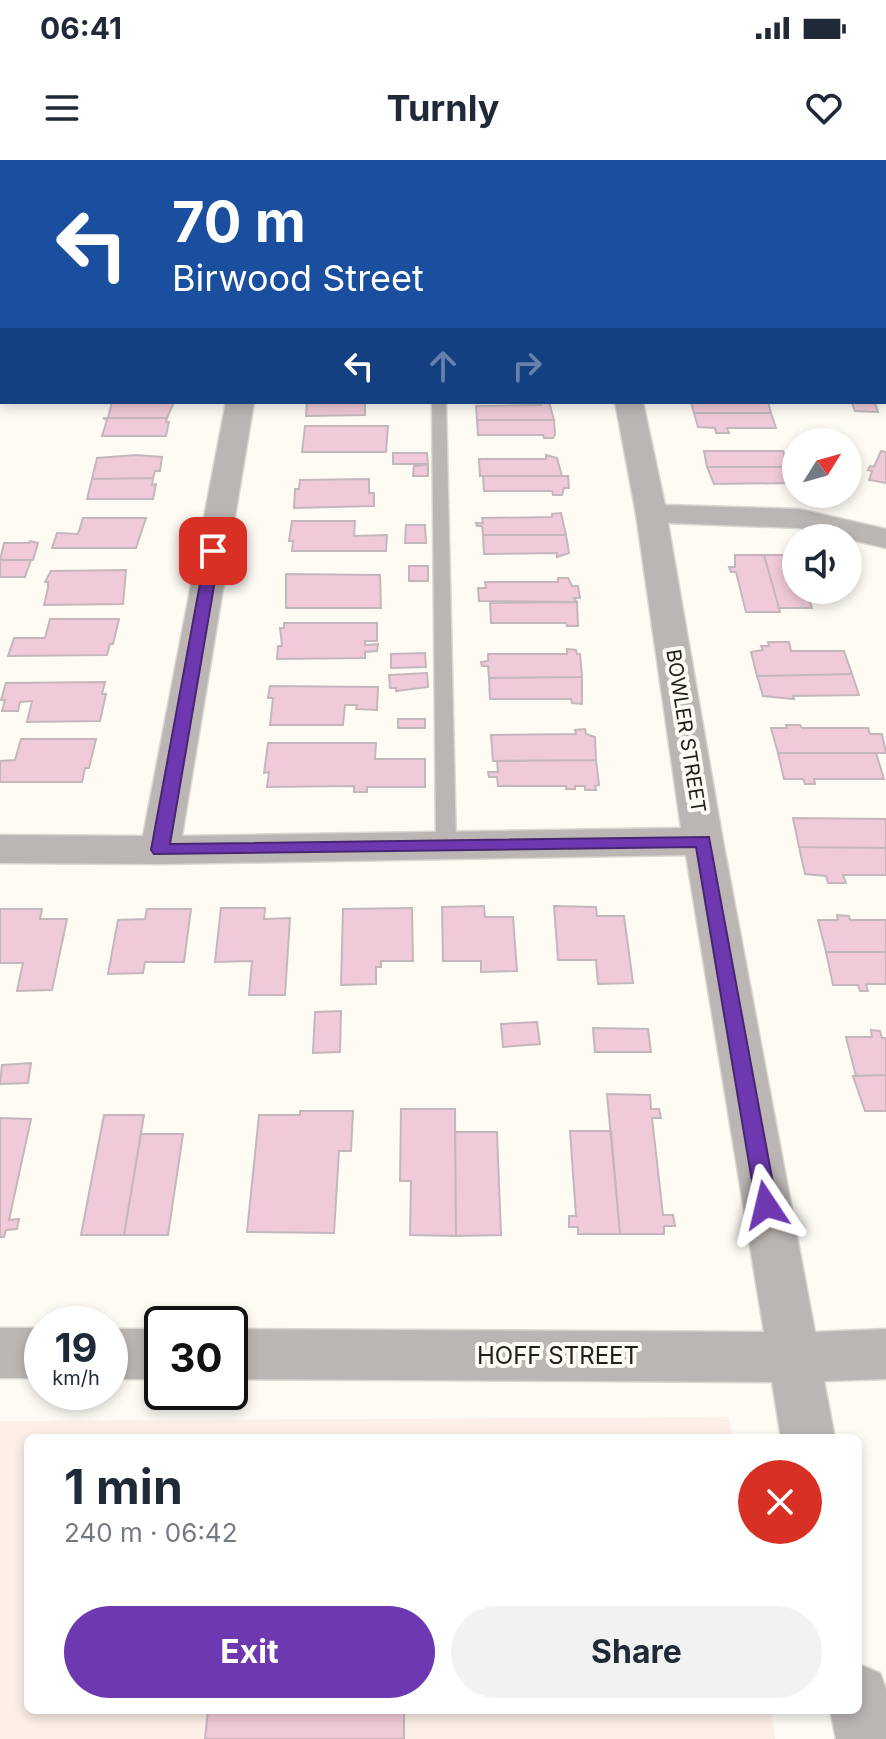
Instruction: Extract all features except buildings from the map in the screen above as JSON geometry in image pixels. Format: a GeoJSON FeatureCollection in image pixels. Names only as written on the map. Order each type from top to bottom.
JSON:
{"type":"FeatureCollection","features":[{"type":"Feature","properties":{"kind":"street"},"geometry":{"type":"LineString","coordinates":[[160,850],[240,404]]}},
{"type":"Feature","properties":{"kind":"street","name":"BOWLER STREET"},"geometry":{"type":"LineString","coordinates":[[629,404],[651,514],[703,841],[807,1434]]}},
{"type":"Feature","properties":{"kind":"street"},"geometry":{"type":"LineString","coordinates":[[651,514],[781,515],[849,526],[886,539]]}},
{"type":"Feature","properties":{"kind":"street"},"geometry":{"type":"LineString","coordinates":[[0,849],[160,850],[703,841]]}},
{"type":"Feature","properties":{"kind":"street"},"geometry":{"type":"LineString","coordinates":[[0,1353],[24,1353]]}},
{"type":"Feature","properties":{"kind":"street","name":"HOFF STREET"},"geometry":{"type":"LineString","coordinates":[[248,1354],[793,1357],[886,1354]]}},
{"type":"Feature","properties":{"kind":"street"},"geometry":{"type":"LineString","coordinates":[[862,1714],[867,1739]]}},
{"type":"Feature","properties":{"kind":"lane"},"geometry":{"type":"LineString","coordinates":[[439,404],[446,845]]}},
{"type":"Feature","properties":{"kind":"shaded area"},"geometry":{"type":"Polygon","coordinates":[[[729,1417],[731,1434],[24,1434],[24,1714],[772,1714],[775,1739],[0,1739],[0,1421],[729,1417]]]}},
{"type":"Feature","properties":{"kind":"route"},"geometry":{"type":"LineString","coordinates":[[213,551],[160,850],[703,841],[766,1205]]}}]}
